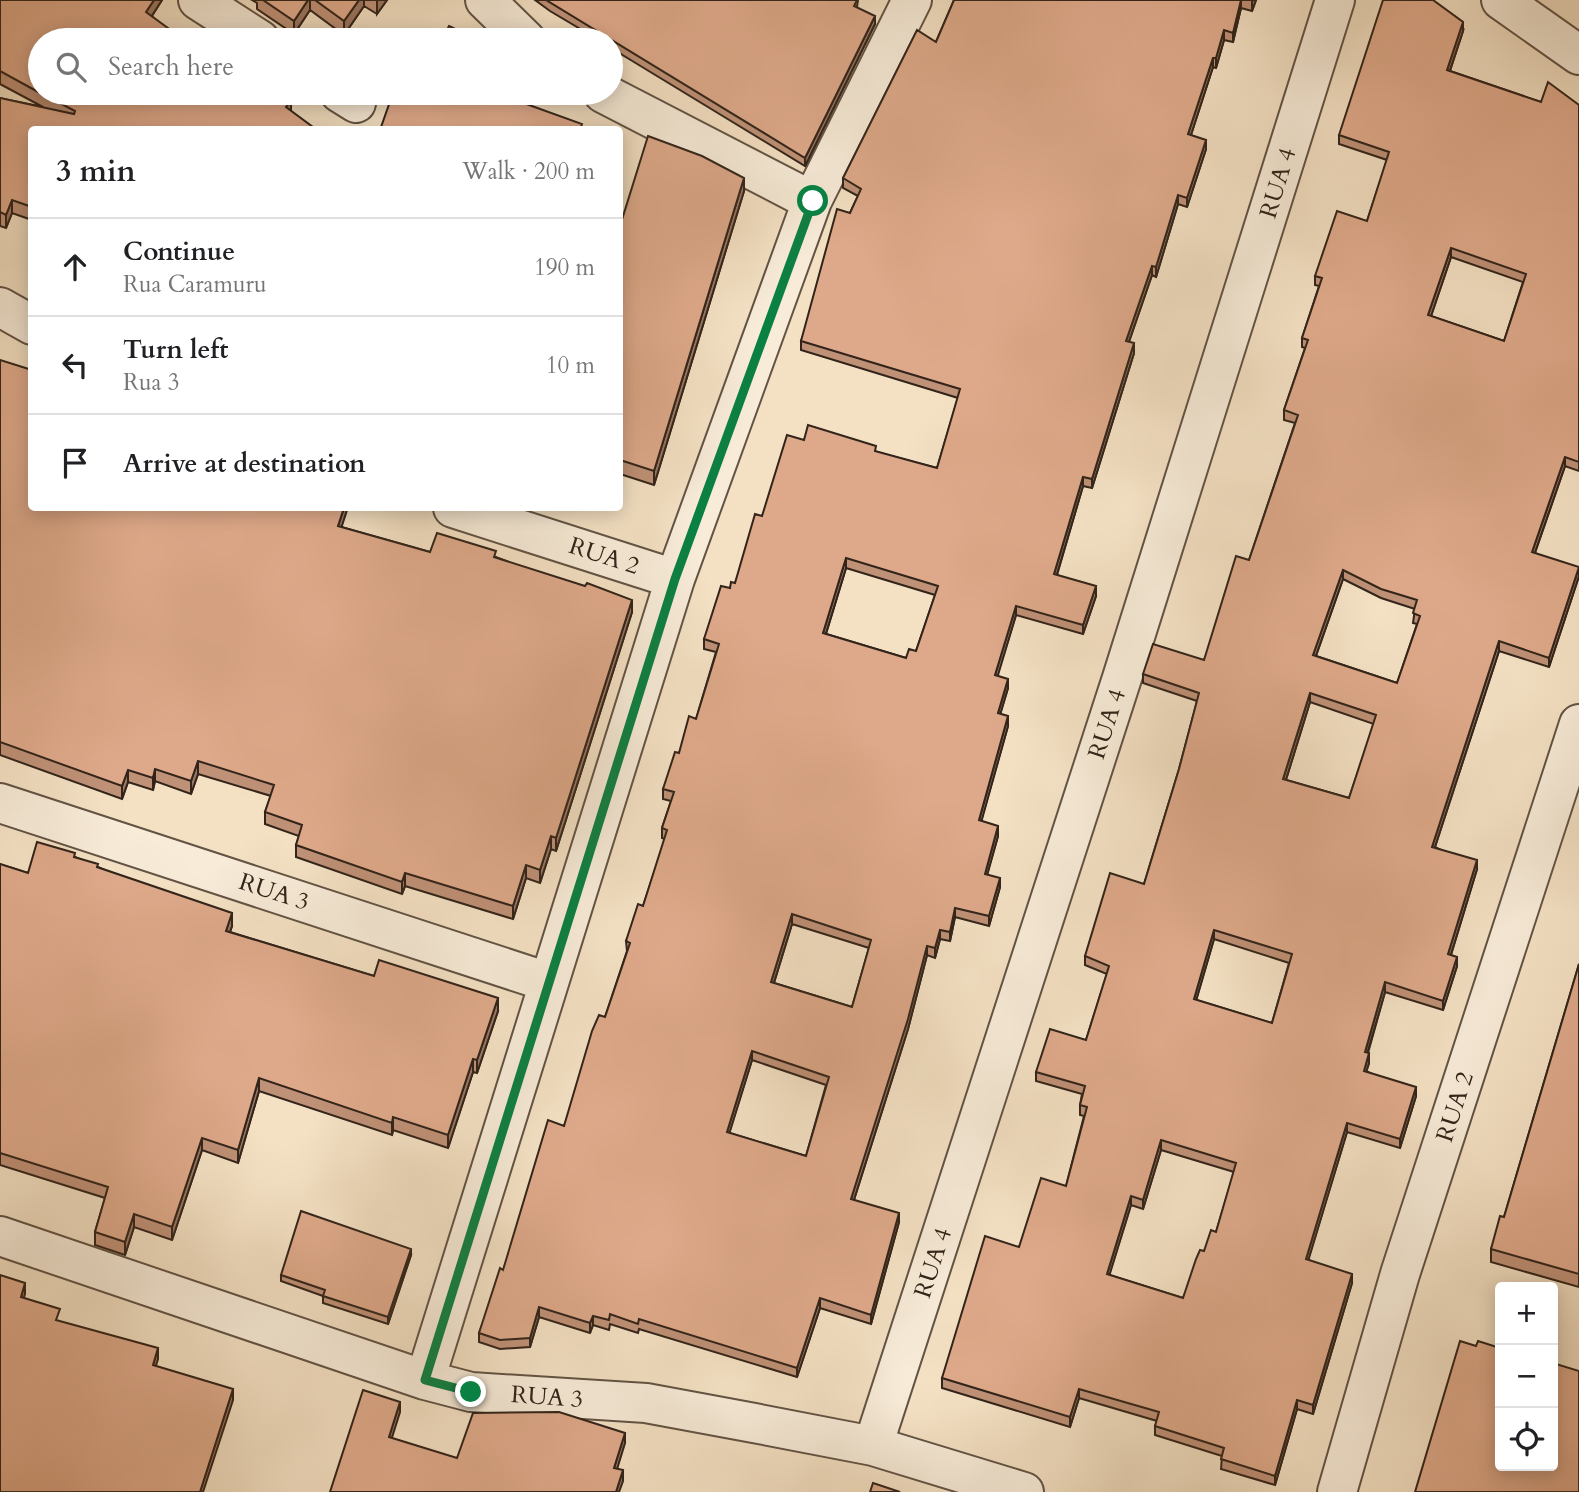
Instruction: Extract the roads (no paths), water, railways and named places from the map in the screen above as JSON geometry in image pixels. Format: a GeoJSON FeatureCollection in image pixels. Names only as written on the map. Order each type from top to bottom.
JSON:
{"type":"FeatureCollection","features":[{"type":"Feature","properties":{"kind":"street"},"geometry":{"type":"LineString","coordinates":[[198,0],[241,28]]}},
{"type":"Feature","properties":{"kind":"street"},"geometry":{"type":"LineString","coordinates":[[485,0],[514,28]]}},
{"type":"Feature","properties":{"kind":"street"},"geometry":{"type":"LineString","coordinates":[[425,1380],[675,579],[813,201],[912,0]]}},
{"type":"Feature","properties":{"kind":"street","name":"RUA 4"},"geometry":{"type":"LineString","coordinates":[[873,1446],[1118,691],[1335,0]]}},
{"type":"Feature","properties":{"kind":"street"},"geometry":{"type":"LineString","coordinates":[[1501,0],[1579,55]]}},
{"type":"Feature","properties":{"kind":"street"},"geometry":{"type":"LineString","coordinates":[[623,103],[813,201]]}},
{"type":"Feature","properties":{"kind":"street"},"geometry":{"type":"LineString","coordinates":[[0,307],[28,323]]}},
{"type":"Feature","properties":{"kind":"street","name":"RUA 2"},"geometry":{"type":"LineString","coordinates":[[462,511],[675,579]]}},
{"type":"Feature","properties":{"kind":"street","name":"RUA 2"},"geometry":{"type":"LineString","coordinates":[[1337,1492],[1400,1274],[1579,724]]}},
{"type":"Feature","properties":{"kind":"street","name":"RUA 3"},"geometry":{"type":"LineString","coordinates":[[0,803],[548,982]]}},
{"type":"Feature","properties":{"kind":"street","name":"RUA 3"},"geometry":{"type":"LineString","coordinates":[[0,1236],[425,1380],[471,1392],[646,1403],[873,1446],[1024,1492]]}}]}
